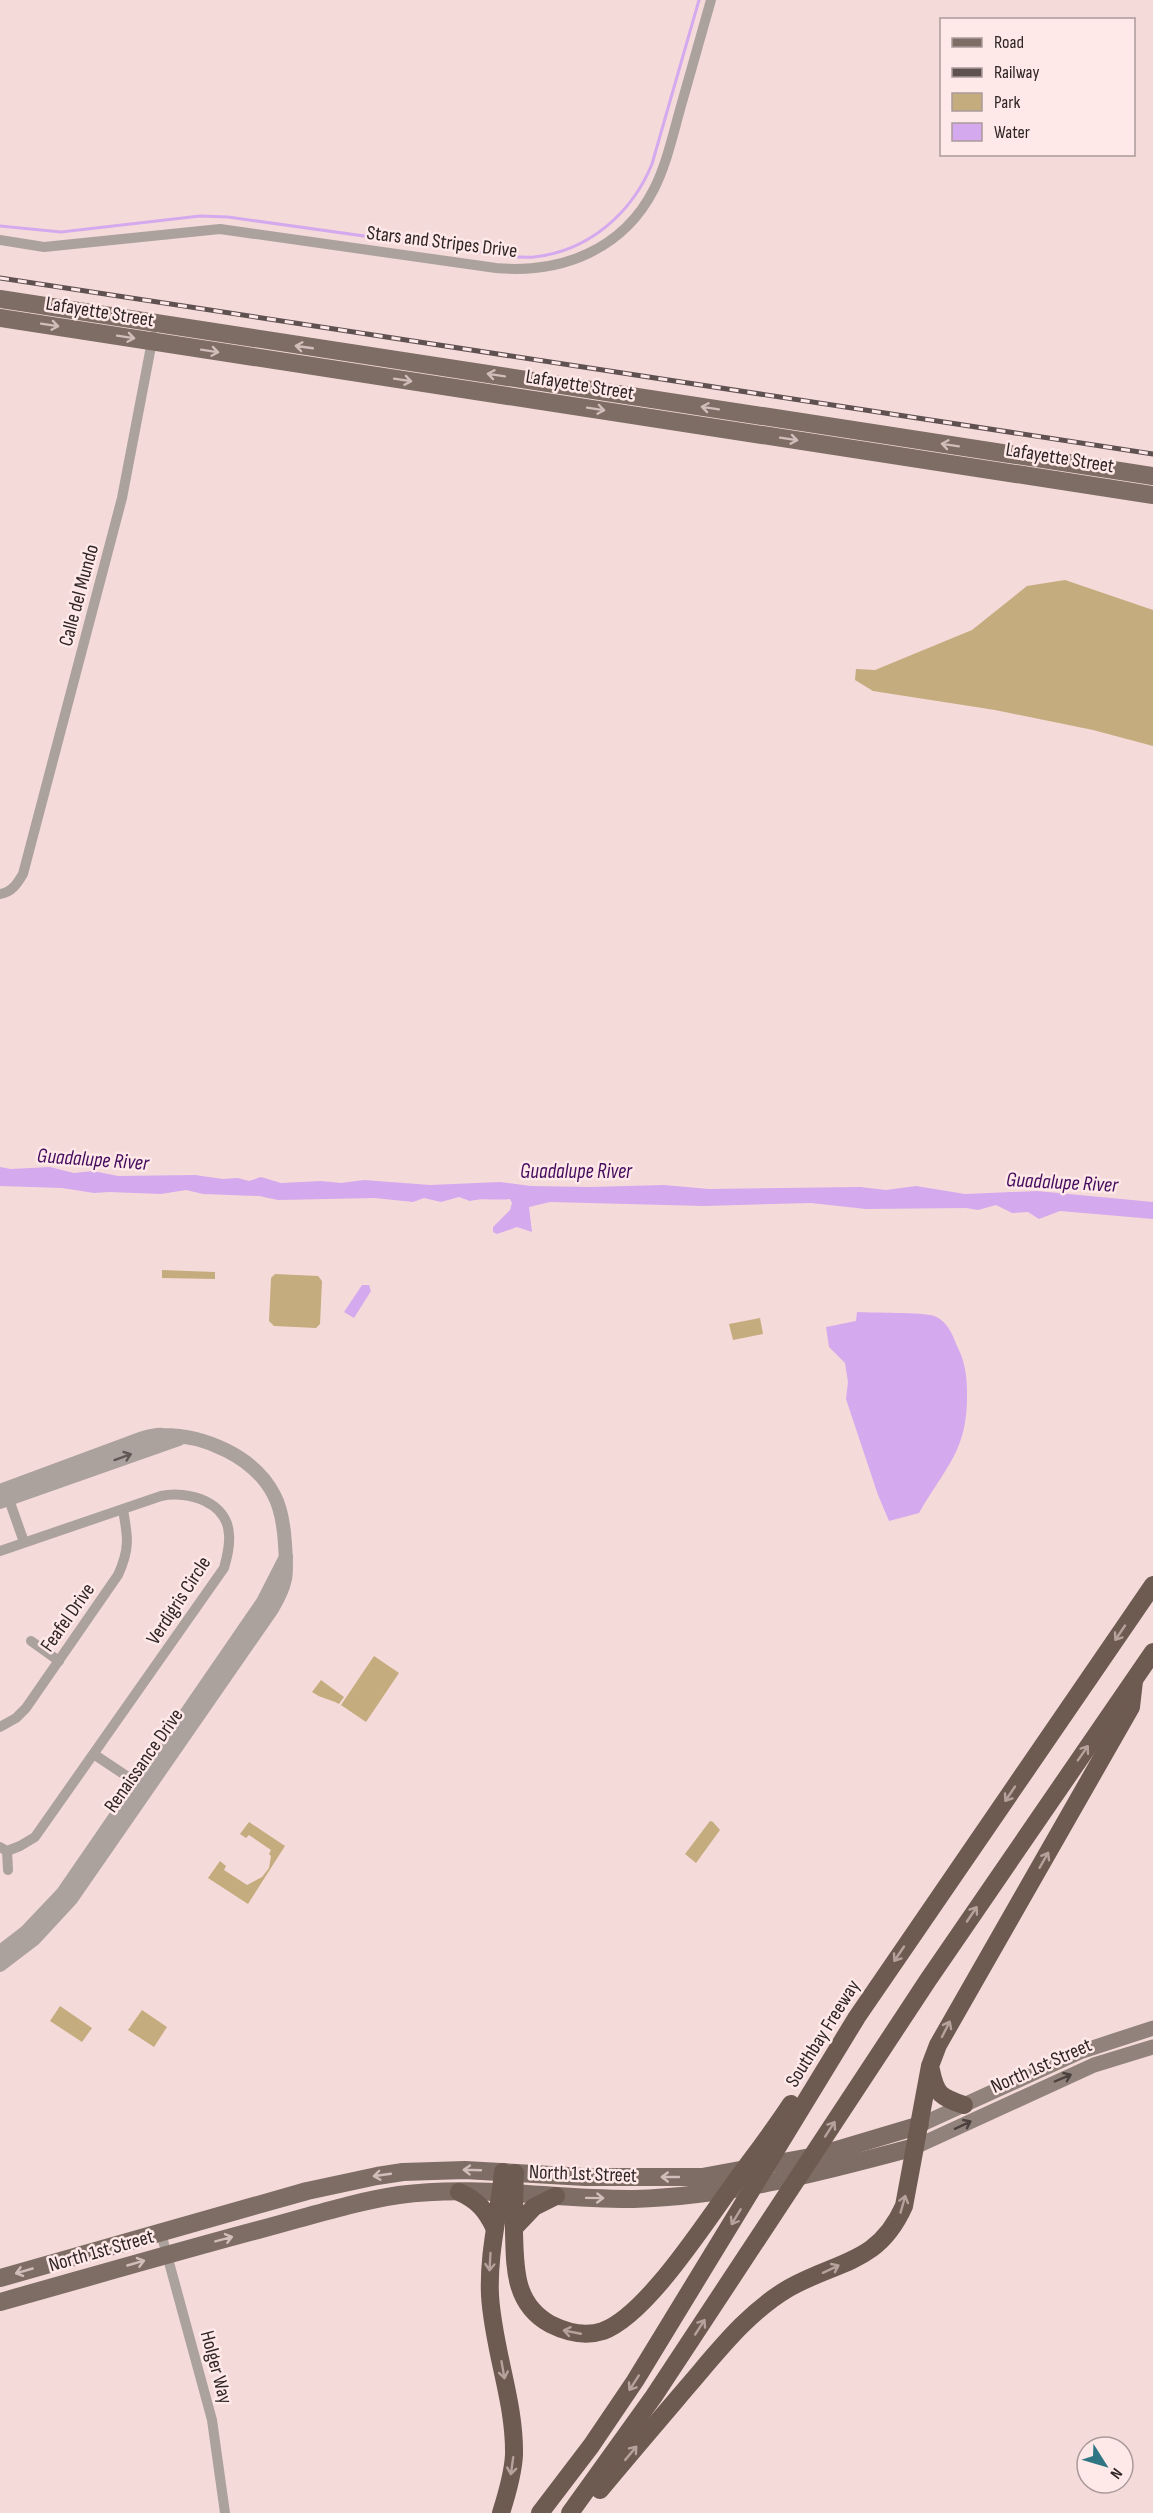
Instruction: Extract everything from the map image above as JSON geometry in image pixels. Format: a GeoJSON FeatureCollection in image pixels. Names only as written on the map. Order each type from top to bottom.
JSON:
{"type":"FeatureCollection","features":[{"type":"Feature","properties":{"kind":"highway","name":"Southbay Freeway"},"geometry":{"type":"LineString","coordinates":[[540,2513],[591,2446],[635,2381],[857,2017],[1153,1584]]}},
{"type":"Feature","properties":{"kind":"highway"},"geometry":{"type":"LineString","coordinates":[[570,2513],[654,2396],[928,1980],[1153,1652]]}},
{"type":"Feature","properties":{"kind":"highway"},"geometry":{"type":"LineString","coordinates":[[578,2513],[727,2340],[760,2308],[792,2287],[871,2251],[895,2225],[904,2206],[930,2066],[948,2023],[1131,1707],[1134,1679]]}},
{"type":"Feature","properties":{"kind":"highway"},"geometry":{"type":"LineString","coordinates":[[509,2172],[508,2193],[514,2228],[516,2280],[530,2307],[544,2320],[562,2330],[580,2334],[602,2331],[621,2322],[642,2303],[687,2249],[789,2108],[840,2032],[857,2017]]}},
{"type":"Feature","properties":{"kind":"highway"},"geometry":{"type":"LineString","coordinates":[[930,2066],[934,2084],[941,2095],[964,2105]]}},
{"type":"Feature","properties":{"kind":"highway"},"geometry":{"type":"LineString","coordinates":[[459,2192],[477,2202],[488,2213],[494,2227]]}},
{"type":"Feature","properties":{"kind":"highway"},"geometry":{"type":"LineString","coordinates":[[501,2513],[509,2487],[514,2455],[512,2419],[490,2298],[489,2268],[494,2227],[508,2193]]}},
{"type":"Feature","properties":{"kind":"highway"},"geometry":{"type":"LineString","coordinates":[[514,2228],[534,2207],[556,2196]]}},
{"type":"Feature","properties":{"kind":"main road","name":"Lafayette Street"},"geometry":{"type":"LineString","coordinates":[[0,299],[154,333],[1153,495]]}},
{"type":"Feature","properties":{"kind":"main road","name":"Lafayette Street"},"geometry":{"type":"LineString","coordinates":[[0,318],[154,333],[1153,476]]}},
{"type":"Feature","properties":{"kind":"main road","name":"North 1st Street"},"geometry":{"type":"LineString","coordinates":[[0,2278],[308,2191],[377,2176],[441,2170],[585,2176],[702,2177],[806,2158],[920,2125],[1080,2052],[1153,2028]]}},
{"type":"Feature","properties":{"kind":"main road","name":"North 1st Street"},"geometry":{"type":"LineString","coordinates":[[0,2302],[387,2197],[430,2192],[459,2192],[634,2199],[728,2191],[780,2182],[915,2147],[1094,2065],[1153,2047]]}},
{"type":"Feature","properties":{"kind":"street","name":"Stars and Stripes Drive"},"geometry":{"type":"LineString","coordinates":[[0,240],[33,247],[57,246],[220,229],[496,268],[537,269],[566,263],[614,238],[634,219],[654,191],[667,159],[711,0]]}},
{"type":"Feature","properties":{"kind":"street","name":"Calle del Mundo"},"geometry":{"type":"LineString","coordinates":[[0,894],[6,893],[17,885],[23,874],[122,498],[154,333]]}},
{"type":"Feature","properties":{"kind":"street","name":"Renaissance Drive"},"geometry":{"type":"LineString","coordinates":[[0,1965],[34,1940],[71,1899],[263,1602],[286,1557],[280,1509],[266,1483],[247,1463],[218,1445],[201,1440],[181,1438],[3,1496]]}},
{"type":"Feature","properties":{"kind":"street","name":"Verdigris Circle"},"geometry":{"type":"LineString","coordinates":[[0,1551],[177,1492],[197,1496],[220,1512],[229,1532],[224,1568],[95,1755],[35,1837],[20,1846],[3,1849],[8,1870]]}},
{"type":"Feature","properties":{"kind":"street"},"geometry":{"type":"LineString","coordinates":[[3,1496],[24,1542]]}},
{"type":"Feature","properties":{"kind":"street","name":"Feafel Drive"},"geometry":{"type":"LineString","coordinates":[[0,1727],[16,1718],[26,1708],[118,1575],[129,1542],[123,1510]]}},
{"type":"Feature","properties":{"kind":"street"},"geometry":{"type":"LineString","coordinates":[[31,1641],[59,1661]]}},
{"type":"Feature","properties":{"kind":"street"},"geometry":{"type":"LineString","coordinates":[[95,1755],[142,1786]]}},
{"type":"Feature","properties":{"kind":"street","name":"Renaissance Drive"},"geometry":{"type":"LineString","coordinates":[[0,1952],[26,1932],[63,1893],[142,1786]]}},
{"type":"Feature","properties":{"kind":"street","name":"Holger Way"},"geometry":{"type":"LineString","coordinates":[[161,2233],[212,2420],[225,2513]]}},
{"type":"Feature","properties":{"kind":"green space"},"geometry":{"type":"Polygon","coordinates":[[[1065,580],[1153,610],[1153,746],[1093,730],[995,710],[873,691],[855,680],[856,669],[875,670],[972,630],[1027,586],[1065,580]]]}},
{"type":"Feature","properties":{"kind":"green space"},"geometry":{"type":"Polygon","coordinates":[[[162,1270],[215,1272],[215,1279],[162,1278],[162,1270]]]}},
{"type":"Feature","properties":{"kind":"green space"},"geometry":{"type":"Polygon","coordinates":[[[275,1274],[318,1276],[322,1281],[320,1324],[316,1328],[274,1326],[269,1321],[271,1278],[275,1274]]]}},
{"type":"Feature","properties":{"kind":"green space"},"geometry":{"type":"Polygon","coordinates":[[[760,1318],[763,1334],[733,1340],[729,1324],[760,1318]]]}},
{"type":"Feature","properties":{"kind":"green space"},"geometry":{"type":"Polygon","coordinates":[[[374,1656],[399,1673],[366,1722],[341,1705],[374,1656]]]}},
{"type":"Feature","properties":{"kind":"green space"},"geometry":{"type":"Polygon","coordinates":[[[321,1680],[344,1697],[339,1704],[312,1692],[321,1680]]]}},
{"type":"Feature","properties":{"kind":"green space"},"geometry":{"type":"Polygon","coordinates":[[[710,1821],[720,1830],[696,1863],[685,1854],[710,1821]]]}},
{"type":"Feature","properties":{"kind":"green space"},"geometry":{"type":"Polygon","coordinates":[[[249,1822],[285,1846],[248,1904],[208,1878],[220,1861],[226,1866],[224,1870],[247,1885],[262,1877],[269,1868],[271,1850],[249,1835],[246,1838],[240,1834],[249,1822]]]}},
{"type":"Feature","properties":{"kind":"green space"},"geometry":{"type":"Polygon","coordinates":[[[60,2006],[92,2028],[82,2042],[50,2021],[60,2006]]]}},
{"type":"Feature","properties":{"kind":"green space"},"geometry":{"type":"Polygon","coordinates":[[[142,2010],[167,2027],[154,2047],[128,2030],[142,2010]]]}},
{"type":"Feature","properties":{"kind":"water"},"geometry":{"type":"Polygon","coordinates":[[[0,1167],[11,1169],[50,1167],[74,1173],[93,1171],[118,1176],[195,1175],[249,1181],[261,1177],[281,1183],[321,1181],[341,1183],[364,1180],[430,1185],[500,1182],[531,1186],[664,1185],[709,1189],[860,1187],[886,1190],[916,1186],[965,1194],[1037,1191],[1153,1202],[1153,1219],[1060,1211],[1039,1219],[1028,1212],[1012,1213],[996,1205],[978,1210],[966,1208],[866,1209],[811,1203],[704,1206],[550,1202],[529,1207],[532,1232],[517,1227],[497,1234],[493,1232],[493,1227],[510,1210],[512,1203],[510,1199],[470,1201],[459,1197],[441,1202],[424,1198],[413,1202],[375,1198],[278,1200],[259,1196],[203,1194],[186,1190],[161,1194],[94,1193],[62,1188],[0,1186],[0,1167]]]}},
{"type":"Feature","properties":{"kind":"water"},"geometry":{"type":"Polygon","coordinates":[[[362,1285],[369,1285],[371,1291],[354,1318],[344,1312],[362,1285]]]}},
{"type":"Feature","properties":{"kind":"water"},"geometry":{"type":"Polygon","coordinates":[[[857,1312],[919,1314],[939,1318],[952,1334],[966,1375],[964,1429],[954,1457],[919,1513],[889,1521],[846,1399],[848,1382],[845,1363],[829,1347],[826,1327],[856,1321],[857,1312]]]}},
{"type":"Feature","properties":{"kind":"waterway"},"geometry":{"type":"LineString","coordinates":[[0,226],[61,232],[200,216],[228,217],[508,256],[534,257],[573,247],[606,227],[633,198],[643,182],[652,164],[699,0]]}},
{"type":"Feature","properties":{"kind":"railway"},"geometry":{"type":"LineString","coordinates":[[0,278],[1153,454]]}},
{"type":"Feature","properties":{"kind":"water label","name":"Guadalupe River"},"geometry":{"type":"Point","coordinates":[93,1159]}},
{"type":"Feature","properties":{"kind":"water label","name":"Guadalupe River"},"geometry":{"type":"Point","coordinates":[576,1171]}},
{"type":"Feature","properties":{"kind":"water label","name":"Guadalupe River"},"geometry":{"type":"Point","coordinates":[1062,1182]}}]}
